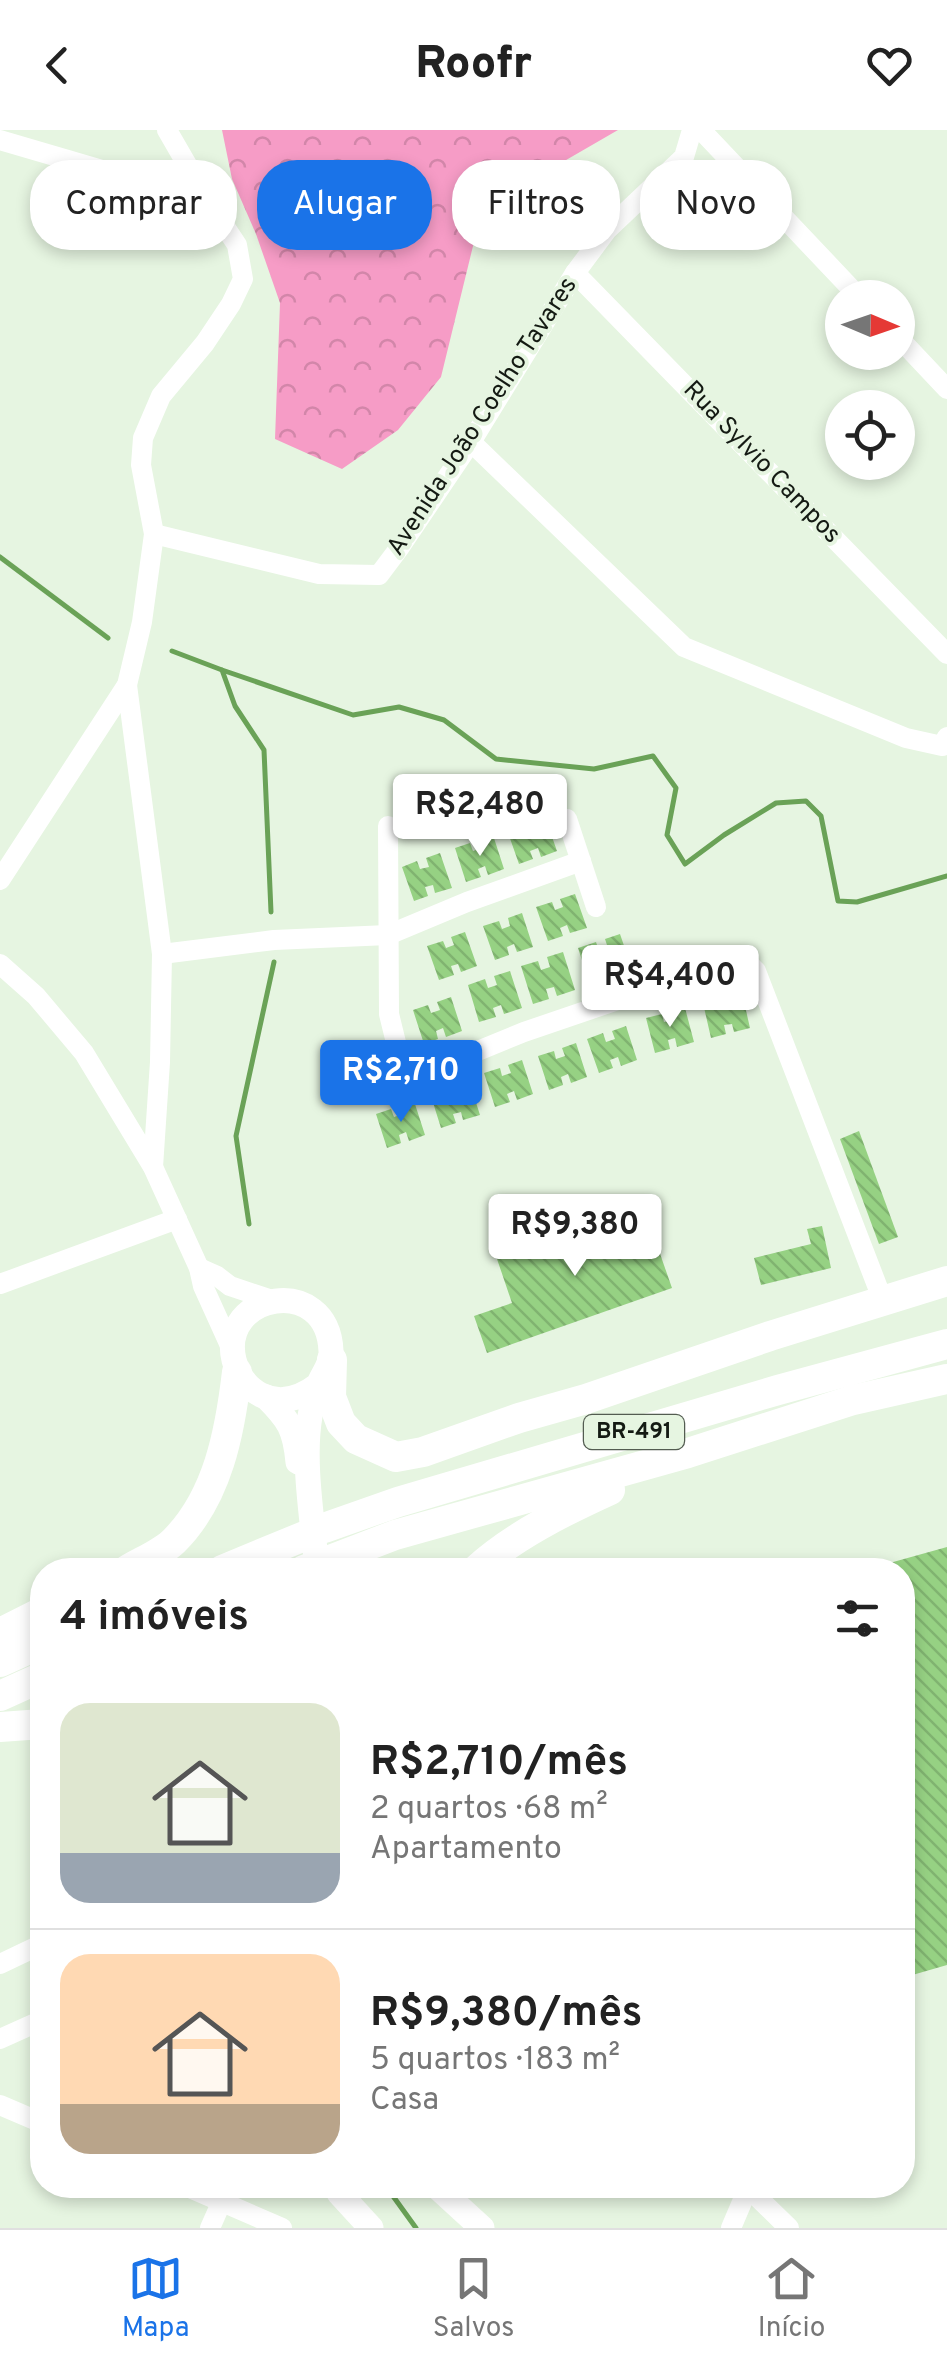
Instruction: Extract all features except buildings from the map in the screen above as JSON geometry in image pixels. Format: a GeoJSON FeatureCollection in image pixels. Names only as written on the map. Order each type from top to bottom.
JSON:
{"type":"FeatureCollection","features":[{"type":"Feature","properties":{"kind":"highway"},"geometry":{"type":"LineString","coordinates":[[325,1373],[341,1424],[356,1439],[396,1457],[423,1452],[947,1281]]}},
{"type":"Feature","properties":{"kind":"highway","name":"BR-491"},"geometry":{"type":"LineString","coordinates":[[251,1558],[436,1491],[947,1344]]}},
{"type":"Feature","properties":{"kind":"highway"},"geometry":{"type":"LineString","coordinates":[[147,1558],[171,1544],[194,1518],[212,1481],[226,1444],[235,1361]]}},
{"type":"Feature","properties":{"kind":"highway","name":"BR-491"},"geometry":{"type":"LineString","coordinates":[[339,1558],[395,1535],[688,1454],[853,1400],[947,1379]]}},
{"type":"Feature","properties":{"kind":"highway"},"geometry":{"type":"LineString","coordinates":[[493,1558],[574,1507],[688,1454]]}},
{"type":"Feature","properties":{"kind":"highway"},"geometry":{"type":"LineString","coordinates":[[0,1633],[30,1618]]}},
{"type":"Feature","properties":{"kind":"highway"},"geometry":{"type":"LineString","coordinates":[[0,1662],[30,1648]]}},
{"type":"Feature","properties":{"kind":"highway"},"geometry":{"type":"LineString","coordinates":[[0,1696],[30,1682]]}},
{"type":"Feature","properties":{"kind":"highway"},"geometry":{"type":"LineString","coordinates":[[0,1727],[30,1726]]}},
{"type":"Feature","properties":{"kind":"main road"},"geometry":{"type":"LineString","coordinates":[[313,1558],[296,1441],[286,1416],[249,1388],[235,1361],[235,1333],[243,1318],[272,1300],[297,1301],[318,1314],[330,1335],[325,1373],[310,1418],[313,1558]]}},
{"type":"Feature","properties":{"kind":"main road"},"geometry":{"type":"LineString","coordinates":[[266,1398],[294,1399],[307,1394],[325,1373]]}},
{"type":"Feature","properties":{"kind":"main road"},"geometry":{"type":"LineString","coordinates":[[343,2198],[370,2228]]}},
{"type":"Feature","properties":{"kind":"main road"},"geometry":{"type":"LineString","coordinates":[[449,2198],[482,2228]]}},
{"type":"Feature","properties":{"kind":"street"},"geometry":{"type":"LineString","coordinates":[[167,130],[184,160]]}},
{"type":"Feature","properties":{"kind":"street","name":"Avenida João Coelho Tavares"},"geometry":{"type":"LineString","coordinates":[[154,534],[319,574],[379,575],[470,442],[576,273],[608,230],[684,157],[692,130]]}},
{"type":"Feature","properties":{"kind":"street"},"geometry":{"type":"LineString","coordinates":[[701,130],[843,280]]}},
{"type":"Feature","properties":{"kind":"street"},"geometry":{"type":"LineString","coordinates":[[0,140],[68,160]]}},
{"type":"Feature","properties":{"kind":"street"},"geometry":{"type":"LineString","coordinates":[[0,880],[127,685],[142,622],[154,534],[142,465],[143,438],[161,396],[232,304],[243,278],[237,245]]}},
{"type":"Feature","properties":{"kind":"street","name":"Rua Sylvio Campos"},"geometry":{"type":"LineString","coordinates":[[576,273],[947,654]]}},
{"type":"Feature","properties":{"kind":"street"},"geometry":{"type":"LineString","coordinates":[[915,355],[947,390]]}},
{"type":"Feature","properties":{"kind":"street"},"geometry":{"type":"LineString","coordinates":[[470,442],[684,647],[906,738],[944,741]]}},
{"type":"Feature","properties":{"kind":"street"},"geometry":{"type":"LineString","coordinates":[[127,685],[162,954],[153,1167]]}},
{"type":"Feature","properties":{"kind":"street"},"geometry":{"type":"LineString","coordinates":[[567,819],[596,907]]}},
{"type":"Feature","properties":{"kind":"street"},"geometry":{"type":"LineString","coordinates":[[388,826],[389,1014],[402,1067],[408,1075],[694,974],[741,963],[750,965],[756,971],[883,1301]]}},
{"type":"Feature","properties":{"kind":"street"},"geometry":{"type":"LineString","coordinates":[[162,954],[274,940],[388,935],[581,861]]}},
{"type":"Feature","properties":{"kind":"street"},"geometry":{"type":"LineString","coordinates":[[0,964],[36,996],[84,1053],[153,1167],[199,1268],[235,1361]]}},
{"type":"Feature","properties":{"kind":"street"},"geometry":{"type":"LineString","coordinates":[[0,1284],[177,1219]]}},
{"type":"Feature","properties":{"kind":"street"},"geometry":{"type":"LineString","coordinates":[[199,1268],[230,1286],[272,1300]]}},
{"type":"Feature","properties":{"kind":"street"},"geometry":{"type":"LineString","coordinates":[[0,1744],[30,1731]]}},
{"type":"Feature","properties":{"kind":"street"},"geometry":{"type":"LineString","coordinates":[[0,1964],[30,1950]]}},
{"type":"Feature","properties":{"kind":"street"},"geometry":{"type":"LineString","coordinates":[[0,2039],[30,2025]]}},
{"type":"Feature","properties":{"kind":"street"},"geometry":{"type":"LineString","coordinates":[[0,2105],[30,2119]]}},
{"type":"Feature","properties":{"kind":"street"},"geometry":{"type":"LineString","coordinates":[[210,2228],[223,2198]]}},
{"type":"Feature","properties":{"kind":"street"},"geometry":{"type":"LineString","coordinates":[[233,2198],[282,2228]]}},
{"type":"Feature","properties":{"kind":"street"},"geometry":{"type":"LineString","coordinates":[[731,2228],[742,2198]]}},
{"type":"Feature","properties":{"kind":"street"},"geometry":{"type":"LineString","coordinates":[[758,2198],[788,2228]]}},
{"type":"Feature","properties":{"kind":"green space"},"geometry":{"type":"Polygon","coordinates":[[[222,130],[618,130],[566,160],[452,160],[452,250],[472,250],[441,377],[398,430],[342,469],[275,439],[280,303],[262,250],[432,250],[432,160],[257,160],[257,237],[237,190],[237,160],[228,160],[222,130]]]}},
{"type":"Feature","properties":{"kind":"waterway"},"geometry":{"type":"LineString","coordinates":[[0,557],[108,638]]}},
{"type":"Feature","properties":{"kind":"waterway"},"geometry":{"type":"LineString","coordinates":[[172,651],[222,670],[235,706],[264,750],[271,912]]}},
{"type":"Feature","properties":{"kind":"waterway"},"geometry":{"type":"LineString","coordinates":[[222,670],[353,715],[399,707],[444,720],[496,759],[594,769],[653,756],[676,788],[667,835],[685,864],[776,803],[806,801],[821,816],[838,901],[857,902],[947,876]]}},
{"type":"Feature","properties":{"kind":"waterway"},"geometry":{"type":"LineString","coordinates":[[249,1224],[236,1136],[274,962]]}},
{"type":"Feature","properties":{"kind":"waterway"},"geometry":{"type":"LineString","coordinates":[[394,2198],[416,2228]]}}]}
